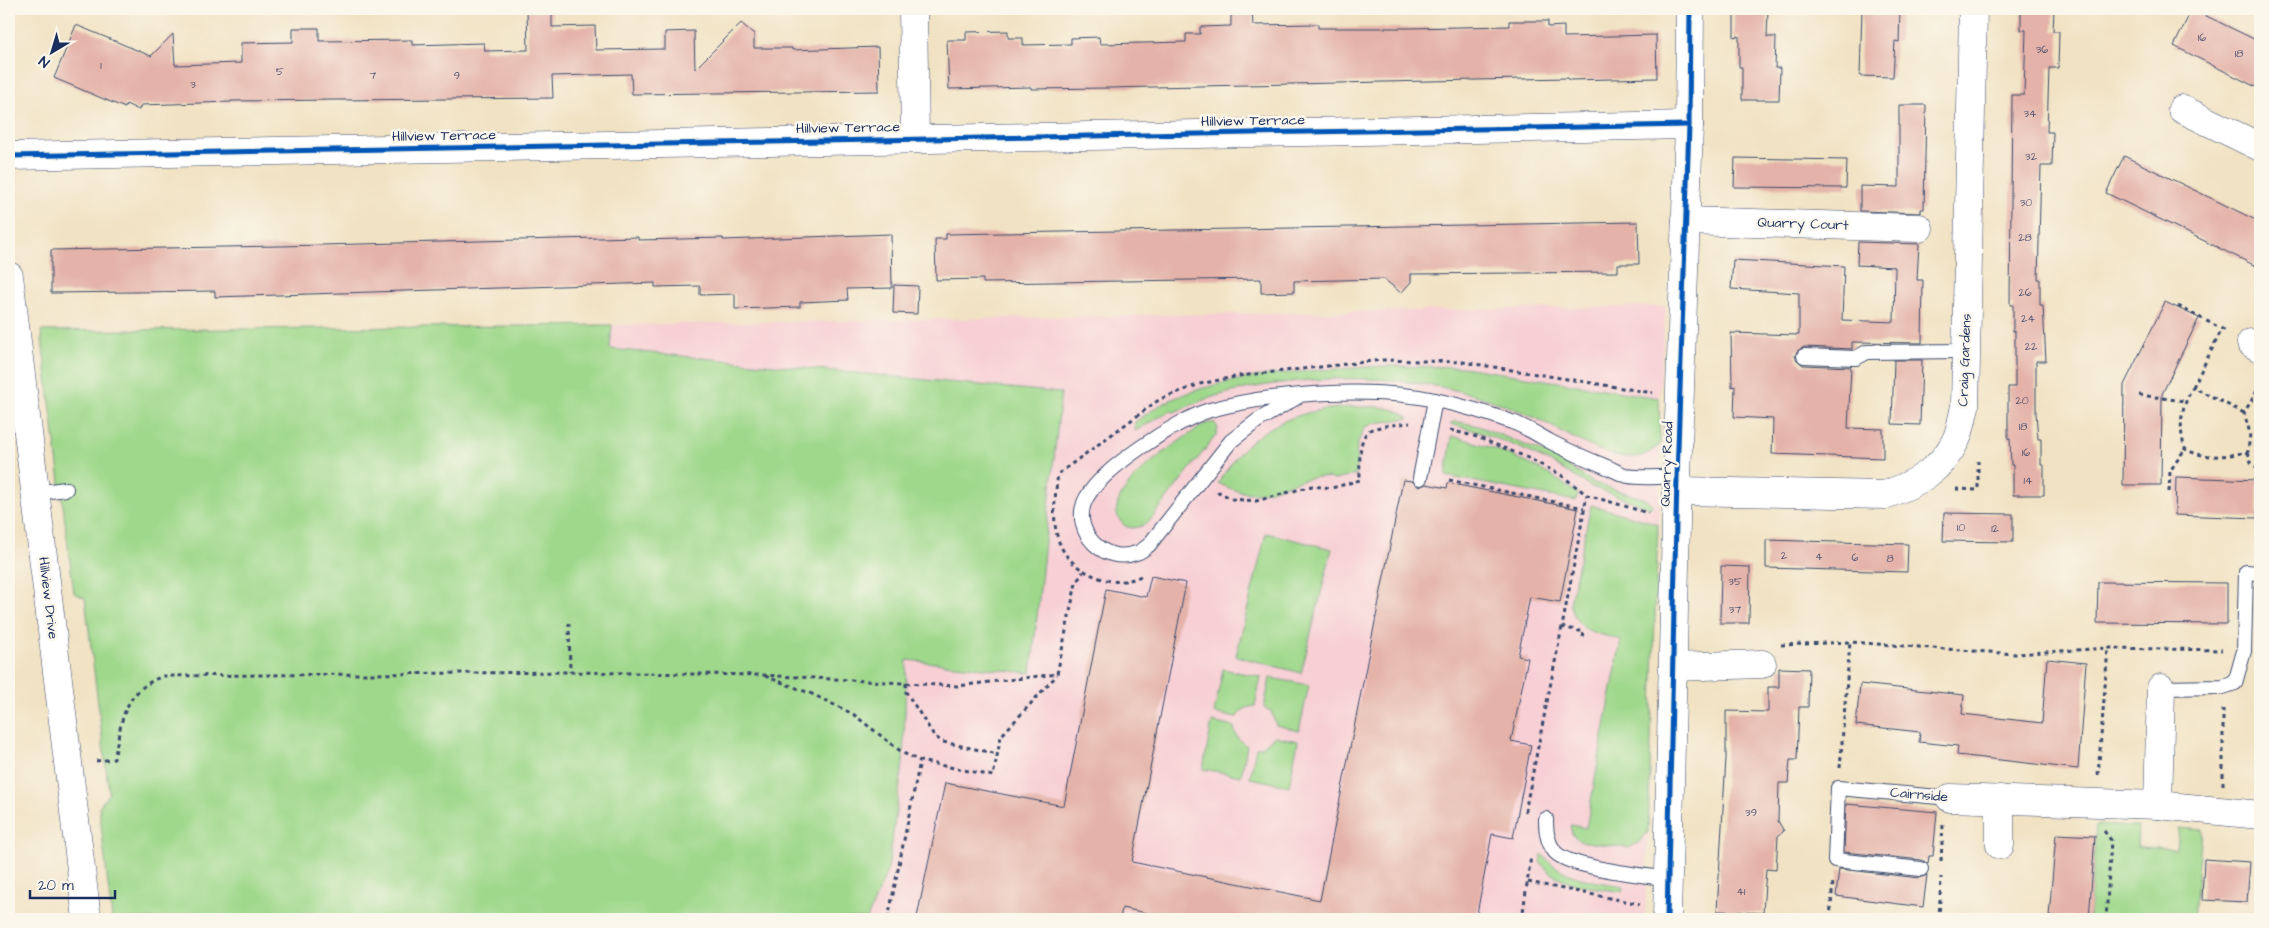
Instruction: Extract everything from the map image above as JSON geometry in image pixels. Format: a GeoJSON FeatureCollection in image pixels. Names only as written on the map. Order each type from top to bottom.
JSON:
{"type":"FeatureCollection","features":[{"type":"Feature","properties":{"kind":"street"},"geometry":{"type":"LineString","coordinates":[[912,9],[915,138]]}},
{"type":"Feature","properties":{"kind":"street","name":"Quarry Road"},"geometry":{"type":"LineString","coordinates":[[1667,913],[1677,495],[1689,125],[1690,9]]}},
{"type":"Feature","properties":{"kind":"street","name":"Craig Gardens"},"geometry":{"type":"LineString","coordinates":[[1677,495],[1884,495],[1913,485],[1936,468],[1956,440],[1965,406],[1973,9]]}},
{"type":"Feature","properties":{"kind":"street"},"geometry":{"type":"LineString","coordinates":[[2182,109],[2260,147]]}},
{"type":"Feature","properties":{"kind":"street","name":"Hillview Terrace"},"geometry":{"type":"LineString","coordinates":[[9,156],[1689,125]]}},
{"type":"Feature","properties":{"kind":"street","name":"Quarry Court"},"geometry":{"type":"LineString","coordinates":[[1686,221],[1919,228]]}},
{"type":"Feature","properties":{"kind":"street","name":"Hillview Drive"},"geometry":{"type":"LineString","coordinates":[[9,276],[87,919]]}},
{"type":"Feature","properties":{"kind":"street"},"geometry":{"type":"LineString","coordinates":[[1673,666],[1767,655]]}},
{"type":"Feature","properties":{"kind":"street"},"geometry":{"type":"LineString","coordinates":[[2158,805],[2161,688]]}},
{"type":"Feature","properties":{"kind":"street","name":"Cairnside"},"geometry":{"type":"LineString","coordinates":[[1950,798],[2158,805],[2260,815]]}},
{"type":"Feature","properties":{"kind":"street"},"geometry":{"type":"LineString","coordinates":[[2000,799],[2000,845]]}},
{"type":"Feature","properties":{"kind":"lane"},"geometry":{"type":"LineString","coordinates":[[1804,356],[1856,358],[1866,352],[1966,351]]}},
{"type":"Feature","properties":{"kind":"lane"},"geometry":{"type":"LineString","coordinates":[[1299,396],[1243,430],[1231,441],[1149,545],[1136,553],[1124,555],[1111,554],[1098,548],[1089,539],[1083,527],[1081,514],[1085,501],[1092,489],[1128,456],[1166,432],[1208,411],[1250,401],[1299,396],[1370,392],[1435,400],[1513,422],[1576,455],[1677,495]]}},
{"type":"Feature","properties":{"kind":"lane"},"geometry":{"type":"LineString","coordinates":[[1420,478],[1435,400]]}},
{"type":"Feature","properties":{"kind":"lane"},"geometry":{"type":"LineString","coordinates":[[35,493],[66,489]]}},
{"type":"Feature","properties":{"kind":"lane"},"geometry":{"type":"LineString","coordinates":[[2161,688],[2223,687],[2236,683],[2244,652],[2246,572],[2260,573]]}},
{"type":"Feature","properties":{"kind":"lane"},"geometry":{"type":"LineString","coordinates":[[1838,788],[1834,860],[1921,869]]}},
{"type":"Feature","properties":{"kind":"lane","name":"Cairnside"},"geometry":{"type":"LineString","coordinates":[[1838,788],[1950,798]]}},
{"type":"Feature","properties":{"kind":"lane"},"geometry":{"type":"LineString","coordinates":[[1546,819],[1546,836],[1556,852],[1573,862],[1668,879]]}},
{"type":"Feature","properties":{"kind":"path"},"geometry":{"type":"LineString","coordinates":[[2178,306],[2256,346]]}},
{"type":"Feature","properties":{"kind":"path"},"geometry":{"type":"LineString","coordinates":[[2222,329],[2194,387],[2185,400],[2179,431],[2185,449],[2195,454],[2219,457],[2248,452]]}},
{"type":"Feature","properties":{"kind":"path"},"geometry":{"type":"LineString","coordinates":[[1142,575],[1129,582],[1106,581],[1083,572],[1064,554],[1055,531],[1053,510],[1058,474],[1160,399],[1200,384],[1296,368],[1382,360],[1463,362],[1659,394],[1681,394]]}},
{"type":"Feature","properties":{"kind":"path"},"geometry":{"type":"LineString","coordinates":[[2244,412],[2260,386]]}},
{"type":"Feature","properties":{"kind":"path"},"geometry":{"type":"LineString","coordinates":[[2194,387],[2244,412],[2250,433],[2248,452],[2251,462],[2260,472]]}},
{"type":"Feature","properties":{"kind":"path"},"geometry":{"type":"LineString","coordinates":[[2140,395],[2185,400]]}},
{"type":"Feature","properties":{"kind":"path"},"geometry":{"type":"LineString","coordinates":[[1213,499],[1219,492],[1232,499],[1256,501],[1312,486],[1332,488],[1360,480],[1361,448],[1364,437],[1370,430],[1414,422],[1477,436],[1524,456],[1561,475],[1587,495],[1659,516],[1677,495]]}},
{"type":"Feature","properties":{"kind":"path"},"geometry":{"type":"LineString","coordinates":[[2169,492],[2170,471],[2185,449]]}},
{"type":"Feature","properties":{"kind":"path"},"geometry":{"type":"LineString","coordinates":[[1449,480],[1584,508]]}},
{"type":"Feature","properties":{"kind":"path"},"geometry":{"type":"LineString","coordinates":[[1525,812],[1587,495]]}},
{"type":"Feature","properties":{"kind":"path"},"geometry":{"type":"LineString","coordinates":[[761,675],[812,694],[853,714],[903,753],[920,761],[993,776],[1001,736],[1057,674],[1076,583],[1083,572]]}},
{"type":"Feature","properties":{"kind":"path"},"geometry":{"type":"LineString","coordinates":[[569,623],[570,672]]}},
{"type":"Feature","properties":{"kind":"path"},"geometry":{"type":"LineString","coordinates":[[1562,627],[1584,632],[1583,636]]}},
{"type":"Feature","properties":{"kind":"path"},"geometry":{"type":"LineString","coordinates":[[1767,655],[1850,642],[2015,654],[2108,648],[2244,652]]}},
{"type":"Feature","properties":{"kind":"path"},"geometry":{"type":"LineString","coordinates":[[1838,788],[1850,642]]}},
{"type":"Feature","properties":{"kind":"path"},"geometry":{"type":"LineString","coordinates":[[2222,811],[2223,650]]}},
{"type":"Feature","properties":{"kind":"path"},"geometry":{"type":"LineString","coordinates":[[68,762],[114,759],[123,714],[129,702],[137,691],[151,681],[163,676],[570,672],[761,675],[957,686],[1057,674]]}},
{"type":"Feature","properties":{"kind":"path"},"geometry":{"type":"LineString","coordinates":[[906,682],[906,692],[935,737],[943,742],[998,754]]}},
{"type":"Feature","properties":{"kind":"path"},"geometry":{"type":"LineString","coordinates":[[888,919],[920,761]]}},
{"type":"Feature","properties":{"kind":"path"},"geometry":{"type":"LineString","coordinates":[[1522,919],[1532,850],[1550,842]]}},
{"type":"Feature","properties":{"kind":"path"},"geometry":{"type":"LineString","coordinates":[[1830,919],[1834,860]]}},
{"type":"Feature","properties":{"kind":"path"},"geometry":{"type":"LineString","coordinates":[[1528,882],[1646,906],[1667,913]]}},
{"type":"Feature","properties":{"kind":"shaded area"},"geometry":{"type":"Polygon","coordinates":[[[1666,306],[1659,394],[1660,476],[1645,919],[112,919],[99,807],[109,793],[85,598],[74,593],[41,331],[612,325],[1666,306]]]}},
{"type":"Feature","properties":{"kind":"green space"},"geometry":{"type":"Polygon","coordinates":[[[612,325],[610,349],[1061,393],[1031,673],[907,660],[903,763],[888,869],[867,919],[112,919],[99,807],[109,793],[85,598],[74,593],[41,331],[612,325]]]}},
{"type":"Feature","properties":{"kind":"green space"},"geometry":{"type":"Polygon","coordinates":[[[1383,366],[1463,367],[1659,398],[1660,445],[1646,454],[1636,457],[1610,454],[1596,449],[1531,416],[1488,399],[1411,382],[1378,379],[1312,380],[1279,383],[1247,389],[1211,398],[1174,412],[1170,411],[1135,431],[1135,422],[1160,405],[1215,385],[1271,375],[1383,366]]]}},
{"type":"Feature","properties":{"kind":"green space"},"geometry":{"type":"Polygon","coordinates":[[[1350,407],[1389,408],[1409,418],[1376,423],[1365,427],[1357,445],[1356,475],[1334,480],[1326,477],[1317,477],[1255,493],[1236,490],[1218,483],[1236,457],[1260,434],[1273,426],[1317,411],[1350,407]]]}},
{"type":"Feature","properties":{"kind":"green space"},"geometry":{"type":"Polygon","coordinates":[[[1455,421],[1478,426],[1550,455],[1594,483],[1645,499],[1653,504],[1650,508],[1592,487],[1548,461],[1518,447],[1477,431],[1450,424],[1455,421]]]}},
{"type":"Feature","properties":{"kind":"green space"},"geometry":{"type":"Polygon","coordinates":[[[1214,422],[1218,428],[1217,434],[1148,523],[1132,528],[1123,524],[1117,512],[1120,498],[1130,483],[1145,468],[1179,441],[1205,424],[1214,422]]]}},
{"type":"Feature","properties":{"kind":"green space"},"geometry":{"type":"Polygon","coordinates":[[[1452,436],[1502,452],[1534,466],[1578,494],[1576,501],[1446,476],[1452,436]]]}},
{"type":"Feature","properties":{"kind":"green space"},"geometry":{"type":"Polygon","coordinates":[[[1591,505],[1658,524],[1648,832],[1639,842],[1629,848],[1579,841],[1572,834],[1570,825],[1586,828],[1621,640],[1595,633],[1582,626],[1577,621],[1570,603],[1591,505]]]}},
{"type":"Feature","properties":{"kind":"green space"},"geometry":{"type":"Polygon","coordinates":[[[1266,533],[1332,549],[1301,673],[1236,656],[1266,533]]]}},
{"type":"Feature","properties":{"kind":"green space"},"geometry":{"type":"Polygon","coordinates":[[[1223,669],[1261,677],[1255,706],[1244,709],[1236,718],[1214,713],[1223,669]]]}},
{"type":"Feature","properties":{"kind":"green space"},"geometry":{"type":"Polygon","coordinates":[[[1270,678],[1309,685],[1299,731],[1276,725],[1271,711],[1264,708],[1270,678]]]}},
{"type":"Feature","properties":{"kind":"green space"},"geometry":{"type":"Polygon","coordinates":[[[1212,722],[1234,727],[1238,738],[1247,746],[1241,776],[1203,769],[1212,722]]]}},
{"type":"Feature","properties":{"kind":"green space"},"geometry":{"type":"Polygon","coordinates":[[[1275,736],[1298,741],[1289,786],[1250,778],[1256,747],[1262,747],[1275,736]]]}},
{"type":"Feature","properties":{"kind":"green space"},"geometry":{"type":"Polygon","coordinates":[[[2096,825],[2138,827],[2137,847],[2176,849],[2178,828],[2202,830],[2194,919],[2089,919],[2096,825]]]}},
{"type":"Feature","properties":{"kind":"green space"},"geometry":{"type":"Polygon","coordinates":[[[1542,854],[1559,869],[1569,874],[1579,878],[1624,886],[1623,892],[1589,887],[1566,881],[1547,870],[1540,862],[1542,854]]]}},
{"type":"Feature","properties":{"kind":"building"},"geometry":{"type":"Polygon","coordinates":[[[1734,9],[1768,9],[1767,37],[1776,37],[1775,68],[1780,68],[1779,100],[1742,100],[1742,67],[1739,67],[1739,36],[1734,37],[1734,9]]]}},
{"type":"Feature","properties":{"kind":"building"},"geometry":{"type":"Polygon","coordinates":[[[1862,9],[1900,9],[1899,42],[1895,41],[1893,77],[1860,76],[1862,9]]]}},
{"type":"Feature","properties":{"kind":"building"},"geometry":{"type":"Polygon","coordinates":[[[2021,9],[2054,9],[2053,31],[2059,31],[2058,68],[2049,68],[2047,132],[2053,132],[2052,166],[2041,166],[2038,279],[2040,279],[2040,305],[2043,305],[2046,361],[2036,361],[2036,413],[2038,439],[2041,439],[2041,465],[2044,465],[2044,495],[2013,495],[2013,465],[2011,465],[2010,439],[2008,439],[2008,387],[2015,387],[2015,331],[2013,331],[2013,305],[2010,305],[2012,95],[2024,95],[2026,30],[2021,30],[2021,9]]]}},
{"type":"Feature","properties":{"kind":"building"},"geometry":{"type":"Polygon","coordinates":[[[2192,9],[2260,42],[2260,89],[2174,46],[2192,9]]]}},
{"type":"Feature","properties":{"kind":"building"},"geometry":{"type":"Polygon","coordinates":[[[1231,10],[1252,10],[1253,25],[1318,24],[1318,28],[1408,28],[1509,26],[1509,21],[1548,21],[1548,27],[1564,26],[1564,37],[1656,35],[1657,78],[949,89],[947,40],[966,40],[966,32],[1008,31],[1008,38],[1023,38],[1023,45],[1071,44],[1071,38],[1099,37],[1100,44],[1186,42],[1186,34],[1200,34],[1200,27],[1231,26],[1231,10]]]}},
{"type":"Feature","properties":{"kind":"building"},"geometry":{"type":"Polygon","coordinates":[[[527,11],[552,11],[552,27],[595,26],[596,50],[665,49],[665,32],[694,31],[695,69],[741,23],[754,34],[754,48],[792,48],[792,50],[878,47],[879,91],[632,94],[631,74],[552,76],[553,98],[231,101],[141,105],[139,110],[126,104],[125,108],[54,78],[76,25],[151,56],[173,34],[175,65],[241,63],[241,43],[293,42],[293,28],[319,28],[319,41],[412,40],[412,45],[484,43],[485,51],[528,50],[527,11]]]}},
{"type":"Feature","properties":{"kind":"building"},"geometry":{"type":"Polygon","coordinates":[[[1899,105],[1926,105],[1924,209],[1921,209],[1921,213],[1860,211],[1860,186],[1899,187],[1899,105]]]}},
{"type":"Feature","properties":{"kind":"building"},"geometry":{"type":"Polygon","coordinates":[[[2124,156],[2260,222],[2260,268],[2106,193],[2124,156]]]}},
{"type":"Feature","properties":{"kind":"building"},"geometry":{"type":"Polygon","coordinates":[[[1735,158],[1847,160],[1846,188],[1734,187],[1735,158]]]}},
{"type":"Feature","properties":{"kind":"building"},"geometry":{"type":"Polygon","coordinates":[[[1638,222],[1639,264],[1618,264],[1618,272],[1411,274],[1411,282],[1401,293],[1384,279],[1294,281],[1294,292],[1261,293],[1261,279],[983,283],[983,279],[936,280],[935,239],[946,239],[946,234],[1638,222]]]}},
{"type":"Feature","properties":{"kind":"building"},"geometry":{"type":"Polygon","coordinates":[[[891,234],[892,288],[847,289],[848,300],[800,302],[800,307],[735,309],[735,294],[700,295],[700,286],[655,287],[655,283],[215,297],[215,291],[51,293],[51,250],[638,237],[638,240],[723,238],[723,240],[891,234]]]}},
{"type":"Feature","properties":{"kind":"building"},"geometry":{"type":"Polygon","coordinates":[[[1858,242],[1919,244],[1917,280],[1923,280],[1922,343],[1852,342],[1852,349],[1804,347],[1797,351],[1795,356],[1803,365],[1851,367],[1848,428],[1883,429],[1883,458],[1772,454],[1773,419],[1734,417],[1735,386],[1732,387],[1731,333],[1799,335],[1799,293],[1731,289],[1733,260],[1844,266],[1842,320],[1894,322],[1895,267],[1857,265],[1858,242]]]}},
{"type":"Feature","properties":{"kind":"building"},"geometry":{"type":"Polygon","coordinates":[[[894,285],[918,286],[917,314],[893,313],[894,285]]]}},
{"type":"Feature","properties":{"kind":"building"},"geometry":{"type":"Polygon","coordinates":[[[2165,302],[2199,318],[2162,394],[2161,485],[2123,485],[2124,385],[2165,302]]]}},
{"type":"Feature","properties":{"kind":"building"},"geometry":{"type":"Polygon","coordinates":[[[1894,360],[1922,360],[1920,425],[1892,424],[1894,360]]]}},
{"type":"Feature","properties":{"kind":"building"},"geometry":{"type":"Polygon","coordinates":[[[2176,477],[2258,480],[2257,518],[2175,515],[2176,477]]]}},
{"type":"Feature","properties":{"kind":"building"},"geometry":{"type":"Polygon","coordinates":[[[1403,480],[1412,481],[1419,487],[1426,484],[1447,488],[1448,483],[1578,509],[1560,602],[1530,597],[1518,656],[1528,658],[1511,741],[1531,745],[1513,838],[1492,834],[1476,919],[1176,919],[1122,908],[1120,919],[929,919],[917,917],[945,783],[1064,806],[1106,589],[1146,597],[1151,576],[1186,583],[1132,862],[1320,900],[1403,480]]]}},
{"type":"Feature","properties":{"kind":"building"},"geometry":{"type":"Polygon","coordinates":[[[1944,513],[2013,514],[2013,542],[1943,541],[1944,513]]]}},
{"type":"Feature","properties":{"kind":"building"},"geometry":{"type":"Polygon","coordinates":[[[1766,540],[1908,544],[1907,572],[1766,568],[1766,540]]]}},
{"type":"Feature","properties":{"kind":"building"},"geometry":{"type":"Polygon","coordinates":[[[1721,566],[1750,567],[1749,623],[1720,623],[1721,566]]]}},
{"type":"Feature","properties":{"kind":"building"},"geometry":{"type":"Polygon","coordinates":[[[2098,582],[2227,583],[2227,624],[2097,623],[2098,582]]]}},
{"type":"Feature","properties":{"kind":"building"},"geometry":{"type":"Polygon","coordinates":[[[2047,659],[2086,663],[2078,769],[1957,755],[1958,746],[1919,742],[1920,732],[1856,725],[1860,684],[1964,695],[1962,714],[2042,723],[2047,659]]]}},
{"type":"Feature","properties":{"kind":"building"},"geometry":{"type":"Polygon","coordinates":[[[1779,668],[1809,669],[1808,707],[1799,707],[1797,760],[1790,760],[1788,783],[1779,783],[1778,821],[1784,831],[1778,836],[1776,870],[1766,869],[1763,913],[1717,911],[1726,758],[1726,711],[1768,712],[1768,687],[1779,687],[1779,668]]]}},
{"type":"Feature","properties":{"kind":"building"},"geometry":{"type":"Polygon","coordinates":[[[1846,804],[1937,812],[1933,856],[1929,856],[1928,864],[1922,860],[1844,852],[1846,804]]]}},
{"type":"Feature","properties":{"kind":"building"},"geometry":{"type":"Polygon","coordinates":[[[2056,834],[2095,836],[2089,919],[2049,916],[2056,834]]]}},
{"type":"Feature","properties":{"kind":"building"},"geometry":{"type":"Polygon","coordinates":[[[2204,859],[2250,862],[2247,902],[2202,900],[2204,859]]]}},
{"type":"Feature","properties":{"kind":"building"},"geometry":{"type":"Polygon","coordinates":[[[1839,869],[1920,878],[1927,875],[1923,907],[1836,896],[1839,869]]]}},
{"type":"Feature","properties":{"kind":"cycle path"},"geometry":{"type":"LineString","coordinates":[[1667,919],[1677,477],[1689,125],[1690,9]]}},
{"type":"Feature","properties":{"kind":"cycle path"},"geometry":{"type":"LineString","coordinates":[[9,156],[1689,125]]}}]}
